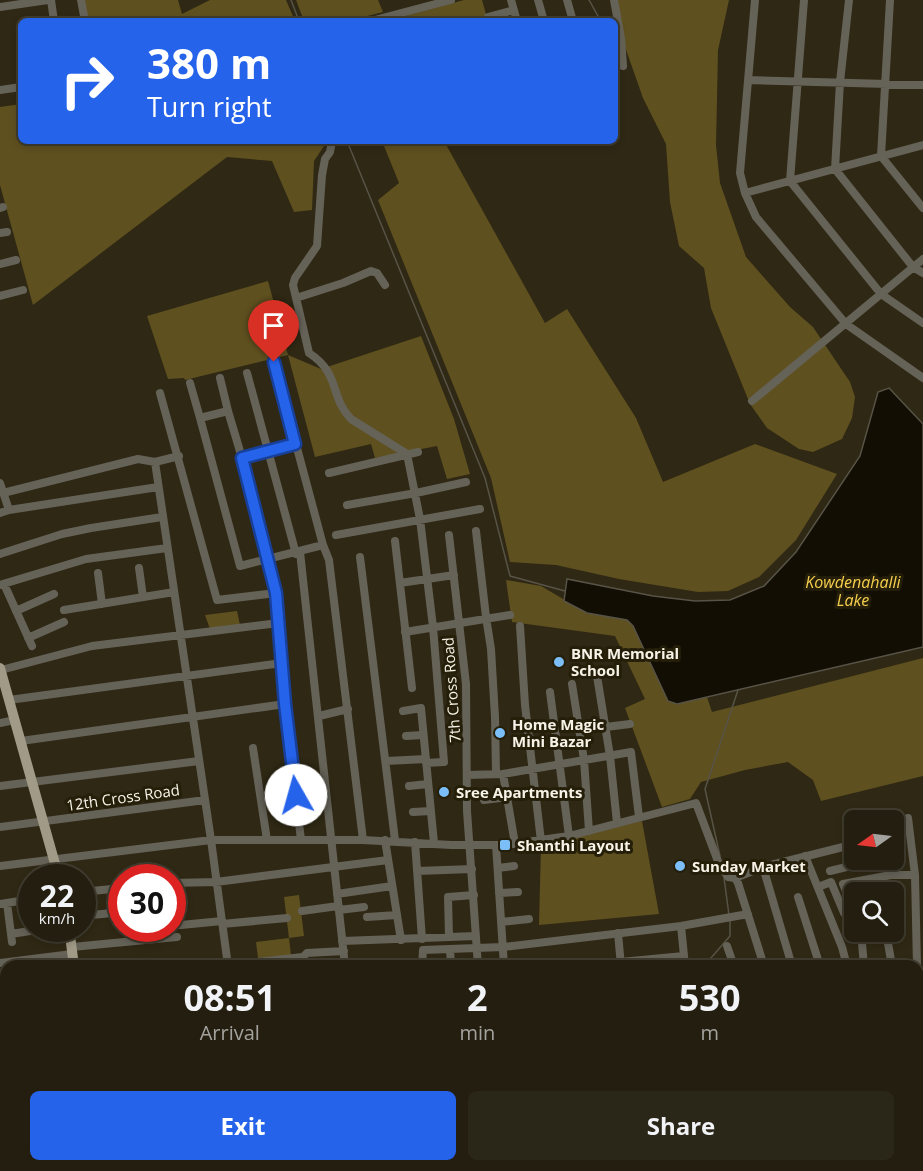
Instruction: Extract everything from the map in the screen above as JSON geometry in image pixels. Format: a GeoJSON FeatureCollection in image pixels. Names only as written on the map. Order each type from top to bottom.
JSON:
{"type":"FeatureCollection","features":[{"type":"Feature","properties":{"kind":"main road"},"geometry":{"type":"LineString","coordinates":[[0,669],[56,864]]}},
{"type":"Feature","properties":{"kind":"main road"},"geometry":{"type":"LineString","coordinates":[[71,942],[73,960]]}},
{"type":"Feature","properties":{"kind":"street"},"geometry":{"type":"LineString","coordinates":[[0,7],[49,0],[53,18]]}},
{"type":"Feature","properties":{"kind":"street"},"geometry":{"type":"LineString","coordinates":[[81,0],[84,18]]}},
{"type":"Feature","properties":{"kind":"street"},"geometry":{"type":"LineString","coordinates":[[382,18],[451,0]]}},
{"type":"Feature","properties":{"kind":"street"},"geometry":{"type":"LineString","coordinates":[[511,0],[516,18]]}},
{"type":"Feature","properties":{"kind":"street"},"geometry":{"type":"LineString","coordinates":[[538,0],[543,18]]}},
{"type":"Feature","properties":{"kind":"street"},"geometry":{"type":"LineString","coordinates":[[567,0],[572,18]]}},
{"type":"Feature","properties":{"kind":"street"},"geometry":{"type":"LineString","coordinates":[[614,0],[617,18]]}},
{"type":"Feature","properties":{"kind":"street"},"geometry":{"type":"LineString","coordinates":[[755,0],[740,172],[745,193],[756,217],[846,324],[923,378]]}},
{"type":"Feature","properties":{"kind":"street"},"geometry":{"type":"LineString","coordinates":[[804,0],[790,181],[881,294],[923,323]]}},
{"type":"Feature","properties":{"kind":"street"},"geometry":{"type":"LineString","coordinates":[[849,0],[840,82],[835,169],[913,267],[923,273]]}},
{"type":"Feature","properties":{"kind":"street"},"geometry":{"type":"LineString","coordinates":[[890,0],[881,156],[923,208]]}},
{"type":"Feature","properties":{"kind":"street"},"geometry":{"type":"LineString","coordinates":[[488,17],[513,10]]}},
{"type":"Feature","properties":{"kind":"street"},"geometry":{"type":"LineString","coordinates":[[618,22],[623,66]]}},
{"type":"Feature","properties":{"kind":"street"},"geometry":{"type":"LineString","coordinates":[[748,80],[923,85]]}},
{"type":"Feature","properties":{"kind":"street"},"geometry":{"type":"LineString","coordinates":[[0,90],[18,87]]}},
{"type":"Feature","properties":{"kind":"street"},"geometry":{"type":"LineString","coordinates":[[331,144],[322,175],[317,246],[295,278],[293,285],[309,353],[319,360],[332,376],[343,411],[351,419],[406,454],[416,493],[433,627],[444,762],[386,761]]}},
{"type":"Feature","properties":{"kind":"street"},"geometry":{"type":"LineString","coordinates":[[745,193],[923,145]]}},
{"type":"Feature","properties":{"kind":"street"},"geometry":{"type":"LineString","coordinates":[[752,401],[923,259]]}},
{"type":"Feature","properties":{"kind":"street"},"geometry":{"type":"LineString","coordinates":[[0,264],[16,260]]}},
{"type":"Feature","properties":{"kind":"street"},"geometry":{"type":"LineString","coordinates":[[296,298],[343,283],[371,271],[377,273],[385,285]]}},
{"type":"Feature","properties":{"kind":"street"},"geometry":{"type":"LineString","coordinates":[[0,296],[23,290]]}},
{"type":"Feature","properties":{"kind":"street"},"geometry":{"type":"LineString","coordinates":[[274,362],[329,560],[363,840]]}},
{"type":"Feature","properties":{"kind":"street"},"geometry":{"type":"LineString","coordinates":[[247,373],[298,553],[319,716],[345,960]]}},
{"type":"Feature","properties":{"kind":"street"},"geometry":{"type":"LineString","coordinates":[[220,378],[276,593],[285,704],[301,840]]}},
{"type":"Feature","properties":{"kind":"street"},"geometry":{"type":"LineString","coordinates":[[190,383],[240,566],[323,545]]}},
{"type":"Feature","properties":{"kind":"street"},"geometry":{"type":"LineString","coordinates":[[160,393],[217,600],[276,593]]}},
{"type":"Feature","properties":{"kind":"street"},"geometry":{"type":"LineString","coordinates":[[200,418],[228,411]]}},
{"type":"Feature","properties":{"kind":"street"},"geometry":{"type":"LineString","coordinates":[[242,458],[295,444]]}},
{"type":"Feature","properties":{"kind":"street"},"geometry":{"type":"LineString","coordinates":[[329,473],[418,452]]}},
{"type":"Feature","properties":{"kind":"street"},"geometry":{"type":"LineString","coordinates":[[3,493],[138,459],[155,462],[178,456]]}},
{"type":"Feature","properties":{"kind":"street"},"geometry":{"type":"LineString","coordinates":[[155,462],[227,960]]}},
{"type":"Feature","properties":{"kind":"street"},"geometry":{"type":"LineString","coordinates":[[347,505],[466,482]]}},
{"type":"Feature","properties":{"kind":"street"},"geometry":{"type":"LineString","coordinates":[[0,483],[4,511],[158,487]]}},
{"type":"Feature","properties":{"kind":"street"},"geometry":{"type":"LineString","coordinates":[[336,535],[480,509]]}},
{"type":"Feature","properties":{"kind":"street"},"geometry":{"type":"LineString","coordinates":[[0,554],[81,530],[162,517]]}},
{"type":"Feature","properties":{"kind":"street"},"geometry":{"type":"LineString","coordinates":[[476,531],[492,660],[499,774],[508,797],[515,844]]}},
{"type":"Feature","properties":{"kind":"street","name":"7th Cross Road"},"geometry":{"type":"LineString","coordinates":[[449,535],[466,684],[467,811],[478,960]]}},
{"type":"Feature","properties":{"kind":"street"},"geometry":{"type":"LineString","coordinates":[[394,541],[412,688]]}},
{"type":"Feature","properties":{"kind":"street"},"geometry":{"type":"LineString","coordinates":[[64,622],[30,642],[2,585],[77,561],[167,548]]}},
{"type":"Feature","properties":{"kind":"street"},"geometry":{"type":"LineString","coordinates":[[360,556],[395,840]]}},
{"type":"Feature","properties":{"kind":"street"},"geometry":{"type":"LineString","coordinates":[[139,568],[143,597]]}},
{"type":"Feature","properties":{"kind":"street"},"geometry":{"type":"LineString","coordinates":[[98,573],[102,604]]}},
{"type":"Feature","properties":{"kind":"street"},"geometry":{"type":"LineString","coordinates":[[400,583],[454,575]]}},
{"type":"Feature","properties":{"kind":"street"},"geometry":{"type":"LineString","coordinates":[[64,610],[174,592]]}},
{"type":"Feature","properties":{"kind":"street"},"geometry":{"type":"LineString","coordinates":[[16,610],[54,594]]}},
{"type":"Feature","properties":{"kind":"street"},"geometry":{"type":"LineString","coordinates":[[405,632],[486,617],[510,615]]}},
{"type":"Feature","properties":{"kind":"street"},"geometry":{"type":"LineString","coordinates":[[0,669],[92,646],[279,623]]}},
{"type":"Feature","properties":{"kind":"street"},"geometry":{"type":"LineString","coordinates":[[520,626],[525,705],[541,841]]}},
{"type":"Feature","properties":{"kind":"street"},"geometry":{"type":"LineString","coordinates":[[9,700],[282,663]]}},
{"type":"Feature","properties":{"kind":"street"},"geometry":{"type":"LineString","coordinates":[[597,676],[610,756],[617,823]]}},
{"type":"Feature","properties":{"kind":"street"},"geometry":{"type":"LineString","coordinates":[[572,684],[584,760],[589,831]]}},
{"type":"Feature","properties":{"kind":"street"},"geometry":{"type":"LineString","coordinates":[[550,692],[569,836]]}},
{"type":"Feature","properties":{"kind":"street"},"geometry":{"type":"LineString","coordinates":[[21,741],[285,704]]}},
{"type":"Feature","properties":{"kind":"street"},"geometry":{"type":"LineString","coordinates":[[403,711],[421,708],[434,843]]}},
{"type":"Feature","properties":{"kind":"street"},"geometry":{"type":"LineString","coordinates":[[319,716],[348,709]]}},
{"type":"Feature","properties":{"kind":"street"},"geometry":{"type":"LineString","coordinates":[[0,723],[15,720]]}},
{"type":"Feature","properties":{"kind":"street"},"geometry":{"type":"LineString","coordinates":[[606,728],[630,724]]}},
{"type":"Feature","properties":{"kind":"street"},"geometry":{"type":"LineString","coordinates":[[406,736],[423,735]]}},
{"type":"Feature","properties":{"kind":"street"},"geometry":{"type":"LineString","coordinates":[[516,741],[530,738]]}},
{"type":"Feature","properties":{"kind":"street"},"geometry":{"type":"LineString","coordinates":[[253,748],[267,840]]}},
{"type":"Feature","properties":{"kind":"street"},"geometry":{"type":"LineString","coordinates":[[467,775],[499,774],[631,752],[639,818]]}},
{"type":"Feature","properties":{"kind":"street"},"geometry":{"type":"LineString","coordinates":[[0,786],[199,761]]}},
{"type":"Feature","properties":{"kind":"street"},"geometry":{"type":"LineString","coordinates":[[409,786],[428,784]]}},
{"type":"Feature","properties":{"kind":"street"},"geometry":{"type":"LineString","coordinates":[[484,800],[508,797]]}},
{"type":"Feature","properties":{"kind":"street","name":"12th Cross Road"},"geometry":{"type":"LineString","coordinates":[[0,827],[205,800]]}},
{"type":"Feature","properties":{"kind":"street"},"geometry":{"type":"LineString","coordinates":[[0,866],[211,840],[395,840],[515,844],[569,836],[696,802],[719,864],[728,877],[735,878],[763,867],[844,847]]}},
{"type":"Feature","properties":{"kind":"street"},"geometry":{"type":"LineString","coordinates":[[413,812],[431,810]]}},
{"type":"Feature","properties":{"kind":"street"},"geometry":{"type":"LineString","coordinates":[[908,818],[918,876],[917,960]]}},
{"type":"Feature","properties":{"kind":"street"},"geometry":{"type":"LineString","coordinates":[[385,840],[401,940]]}},
{"type":"Feature","properties":{"kind":"street"},"geometry":{"type":"LineString","coordinates":[[416,842],[422,939]]}},
{"type":"Feature","properties":{"kind":"street"},"geometry":{"type":"LineString","coordinates":[[496,845],[504,960]]}},
{"type":"Feature","properties":{"kind":"street"},"geometry":{"type":"LineString","coordinates":[[804,856],[845,960]]}},
{"type":"Feature","properties":{"kind":"street"},"geometry":{"type":"LineString","coordinates":[[186,883],[216,882],[388,860]]}},
{"type":"Feature","properties":{"kind":"street"},"geometry":{"type":"LineString","coordinates":[[498,868],[513,866]]}},
{"type":"Feature","properties":{"kind":"street"},"geometry":{"type":"LineString","coordinates":[[763,867],[790,960]]}},
{"type":"Feature","properties":{"kind":"street"},"geometry":{"type":"LineString","coordinates":[[830,871],[844,867]]}},
{"type":"Feature","properties":{"kind":"street"},"geometry":{"type":"LineString","coordinates":[[417,871],[472,869]]}},
{"type":"Feature","properties":{"kind":"street"},"geometry":{"type":"LineString","coordinates":[[891,870],[891,875]]}},
{"type":"Feature","properties":{"kind":"street"},"geometry":{"type":"LineString","coordinates":[[855,882],[891,875],[918,876]]}},
{"type":"Feature","properties":{"kind":"street"},"geometry":{"type":"LineString","coordinates":[[735,878],[762,960]]}},
{"type":"Feature","properties":{"kind":"street"},"geometry":{"type":"LineString","coordinates":[[878,878],[878,882]]}},
{"type":"Feature","properties":{"kind":"street"},"geometry":{"type":"LineString","coordinates":[[818,887],[831,882],[844,913]]}},
{"type":"Feature","properties":{"kind":"street"},"geometry":{"type":"LineString","coordinates":[[337,894],[392,885]]}},
{"type":"Feature","properties":{"kind":"street"},"geometry":{"type":"LineString","coordinates":[[500,893],[518,892]]}},
{"type":"Feature","properties":{"kind":"street"},"geometry":{"type":"LineString","coordinates":[[449,938],[448,897],[474,896]]}},
{"type":"Feature","properties":{"kind":"street"},"geometry":{"type":"LineString","coordinates":[[798,897],[818,960]]}},
{"type":"Feature","properties":{"kind":"street"},"geometry":{"type":"LineString","coordinates":[[18,901],[3,903],[11,938],[18,936]]}},
{"type":"Feature","properties":{"kind":"street"},"geometry":{"type":"LineString","coordinates":[[302,911],[364,908]]}},
{"type":"Feature","properties":{"kind":"street"},"geometry":{"type":"LineString","coordinates":[[422,960],[423,950],[503,947],[681,926],[747,914]]}},
{"type":"Feature","properties":{"kind":"street"},"geometry":{"type":"LineString","coordinates":[[367,917],[397,915]]}},
{"type":"Feature","properties":{"kind":"street"},"geometry":{"type":"LineString","coordinates":[[186,925],[286,918]]}},
{"type":"Feature","properties":{"kind":"street"},"geometry":{"type":"LineString","coordinates":[[501,921],[529,919]]}},
{"type":"Feature","properties":{"kind":"street"},"geometry":{"type":"LineString","coordinates":[[681,926],[684,960]]}},
{"type":"Feature","properties":{"kind":"street"},"geometry":{"type":"LineString","coordinates":[[618,933],[621,960]]}},
{"type":"Feature","properties":{"kind":"street"},"geometry":{"type":"LineString","coordinates":[[342,941],[476,936]]}},
{"type":"Feature","properties":{"kind":"street"},"geometry":{"type":"LineString","coordinates":[[18,960],[140,942]]}},
{"type":"Feature","properties":{"kind":"street"},"geometry":{"type":"LineString","coordinates":[[862,942],[863,960]]}},
{"type":"Feature","properties":{"kind":"street"},"geometry":{"type":"LineString","coordinates":[[888,942],[891,960]]}},
{"type":"Feature","properties":{"kind":"street"},"geometry":{"type":"LineString","coordinates":[[727,946],[732,960]]}},
{"type":"Feature","properties":{"kind":"street"},"geometry":{"type":"LineString","coordinates":[[450,949],[451,960]]}},
{"type":"Feature","properties":{"kind":"street"},"geometry":{"type":"LineString","coordinates":[[278,960],[303,957],[307,953],[344,951]]}},
{"type":"Feature","properties":{"kind":"street"},"geometry":{"type":"LineString","coordinates":[[652,960],[684,956]]}},
{"type":"Feature","properties":{"kind":"shaded area"},"geometry":{"type":"Polygon","coordinates":[[[84,0],[178,0],[182,14],[210,0],[286,0],[294,18],[87,18],[84,0]]]}},
{"type":"Feature","properties":{"kind":"shaded area"},"geometry":{"type":"Polygon","coordinates":[[[296,0],[378,0],[383,12],[360,18],[303,18],[296,0]]]}},
{"type":"Feature","properties":{"kind":"shaded area"},"geometry":{"type":"Polygon","coordinates":[[[464,0],[482,0],[487,18],[397,18],[464,0]]]}},
{"type":"Feature","properties":{"kind":"shaded area"},"geometry":{"type":"Polygon","coordinates":[[[613,0],[729,0],[718,50],[716,145],[720,183],[746,257],[790,307],[813,327],[850,382],[855,397],[852,418],[842,439],[813,452],[799,449],[767,428],[750,404],[711,308],[704,268],[679,246],[670,202],[666,144],[643,98],[613,0]]]}},
{"type":"Feature","properties":{"kind":"shaded area"},"geometry":{"type":"Polygon","coordinates":[[[18,104],[18,144],[325,144],[314,161],[312,210],[294,212],[272,161],[227,157],[33,305],[0,185],[0,107],[18,104]]]}},
{"type":"Feature","properties":{"kind":"shaded area"},"geometry":{"type":"Polygon","coordinates":[[[383,144],[446,144],[545,323],[567,309],[636,418],[663,482],[755,444],[837,474],[796,540],[759,577],[728,591],[698,592],[619,579],[556,565],[510,562],[491,478],[378,200],[399,183],[383,144]]]}},
{"type":"Feature","properties":{"kind":"shaded area"},"geometry":{"type":"Polygon","coordinates":[[[268,281],[288,355],[185,380],[184,378],[168,379],[147,316],[268,281]]]}},
{"type":"Feature","properties":{"kind":"shaded area"},"geometry":{"type":"Polygon","coordinates":[[[421,336],[454,419],[470,474],[447,479],[437,446],[375,458],[371,444],[315,457],[288,355],[321,369],[421,336]]]}},
{"type":"Feature","properties":{"kind":"shaded area"},"geometry":{"type":"Polygon","coordinates":[[[506,580],[541,586],[587,613],[627,620],[633,626],[677,704],[707,697],[712,712],[923,658],[923,776],[821,801],[813,780],[788,762],[745,770],[701,782],[690,799],[662,807],[625,708],[645,699],[615,636],[512,622],[506,580]]]}},
{"type":"Feature","properties":{"kind":"shaded area"},"geometry":{"type":"Polygon","coordinates":[[[237,611],[240,625],[210,629],[205,615],[237,611]]]}},
{"type":"Feature","properties":{"kind":"shaded area"},"geometry":{"type":"Polygon","coordinates":[[[642,821],[659,914],[539,925],[541,845],[642,821]]]}},
{"type":"Feature","properties":{"kind":"shaded area"},"geometry":{"type":"Polygon","coordinates":[[[299,895],[304,936],[289,938],[284,897],[299,895]]]}},
{"type":"Feature","properties":{"kind":"shaded area"},"geometry":{"type":"Polygon","coordinates":[[[289,938],[291,955],[258,958],[256,942],[289,938]]]}},
{"type":"Feature","properties":{"kind":"water","name":"Kowdenahalli Lake"},"geometry":{"type":"Polygon","coordinates":[[[889,388],[923,424],[923,647],[677,704],[668,701],[633,626],[627,620],[587,613],[564,601],[567,579],[653,596],[695,601],[730,600],[764,586],[796,552],[860,456],[878,392],[889,388]]]}},
{"type":"Feature","properties":{"kind":"waterway"},"geometry":{"type":"LineString","coordinates":[[291,0],[298,18]]}},
{"type":"Feature","properties":{"kind":"waterway"},"geometry":{"type":"LineString","coordinates":[[589,0],[598,16]]}},
{"type":"Feature","properties":{"kind":"waterway"},"geometry":{"type":"LineString","coordinates":[[348,144],[485,478],[510,576],[565,591]]}},
{"type":"Feature","properties":{"kind":"waterway"},"geometry":{"type":"LineString","coordinates":[[720,856],[705,789],[738,690]]}},
{"type":"Feature","properties":{"kind":"waterway"},"geometry":{"type":"LineString","coordinates":[[724,878],[729,915]]}},
{"type":"Feature","properties":{"kind":"waterway"},"geometry":{"type":"LineString","coordinates":[[709,960],[730,936],[730,920]]}},
{"type":"Feature","properties":{"kind":"place","name":"BNR Memorial School"},"geometry":{"type":"Point","coordinates":[559,662]}},
{"type":"Feature","properties":{"kind":"place","name":"Home Magic Mini Bazar"},"geometry":{"type":"Point","coordinates":[500,733]}},
{"type":"Feature","properties":{"kind":"place","name":"Sree Apartments"},"geometry":{"type":"Point","coordinates":[444,792]}},
{"type":"Feature","properties":{"kind":"place","name":"Shanthi Layout"},"geometry":{"type":"Point","coordinates":[505,845]}},
{"type":"Feature","properties":{"kind":"place","name":"Sunday Market"},"geometry":{"type":"Point","coordinates":[680,866]}},
{"type":"Feature","properties":{"kind":"route"},"geometry":{"type":"LineString","coordinates":[[274,362],[295,444],[242,458],[276,593],[285,704],[296,795]]}}]}
